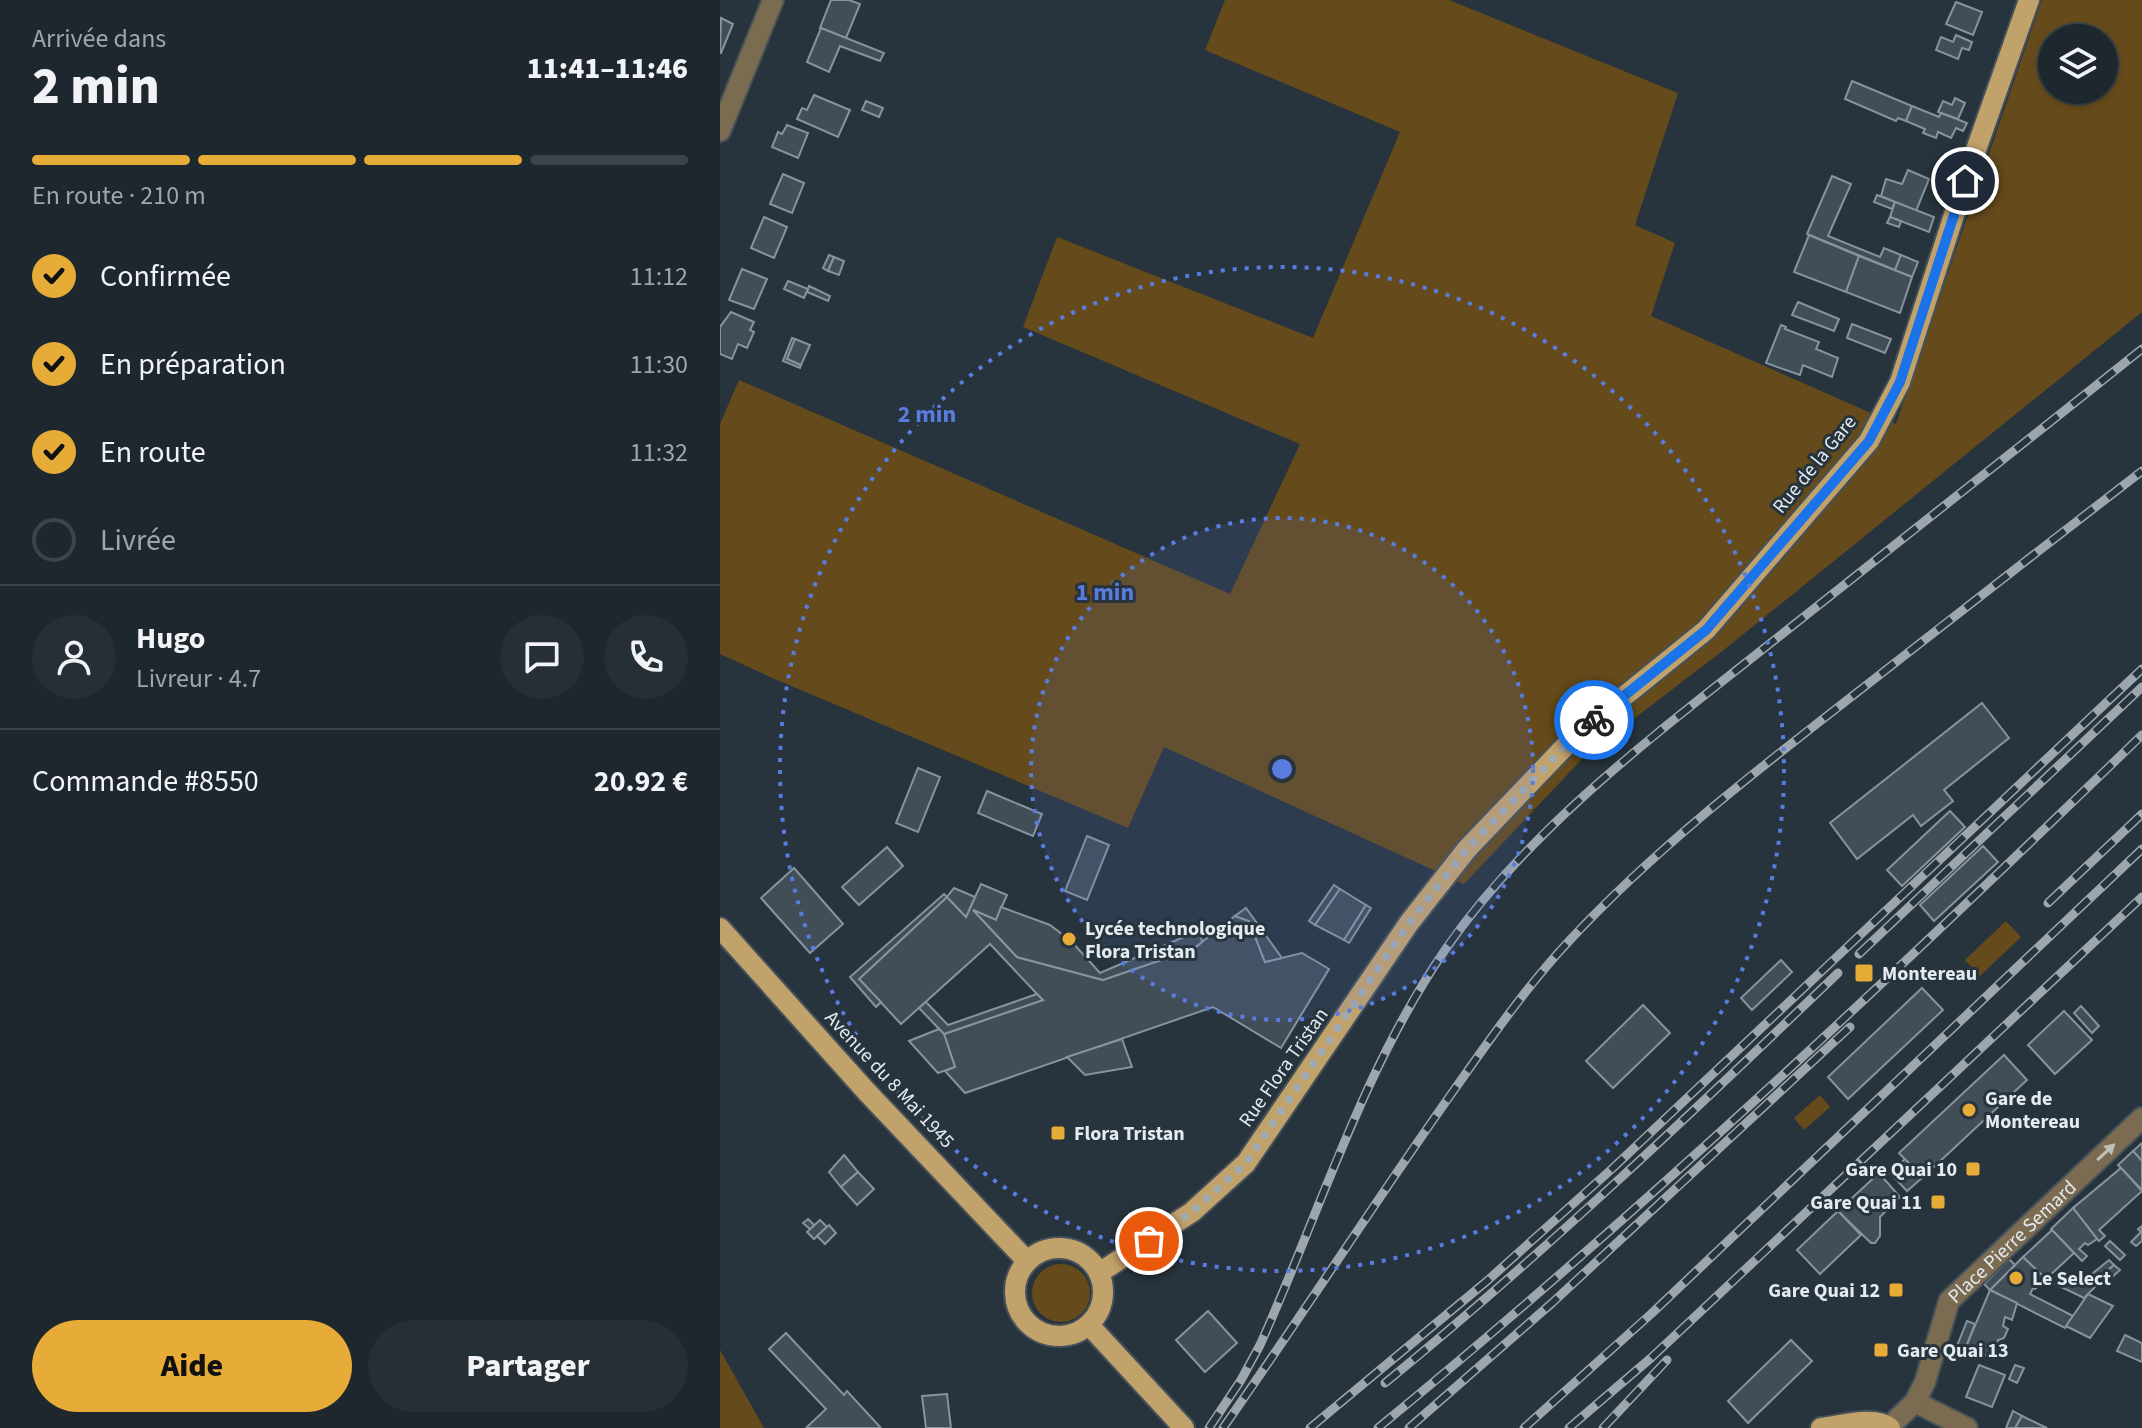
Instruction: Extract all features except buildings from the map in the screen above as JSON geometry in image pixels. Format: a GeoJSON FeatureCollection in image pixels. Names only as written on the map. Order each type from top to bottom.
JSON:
{"type":"FeatureCollection","features":[{"type":"Feature","properties":{"kind":"main road","name":"Rue de la Gare"},"geometry":{"type":"LineString","coordinates":[[1467,849],[1575,736],[1706,630],[1869,441],[1900,382],[1965,181],[2029,0]]}},
{"type":"Feature","properties":{"kind":"main road","name":"Rue Flora Tristan"},"geometry":{"type":"LineString","coordinates":[[1099,1273],[1192,1212],[1246,1163],[1409,923],[1467,849]]}},
{"type":"Feature","properties":{"kind":"main road","name":"Avenue du 8 Mai 1945"},"geometry":{"type":"LineString","coordinates":[[720,928],[866,1091],[1027,1261]]}},
{"type":"Feature","properties":{"kind":"main road"},"geometry":{"type":"LineString","coordinates":[[1066,1248],[1091,1261],[1099,1273],[1103,1301],[1089,1325],[1076,1334],[1061,1337],[1046,1335],[1032,1328],[1021,1317],[1015,1303],[1014,1288],[1018,1273],[1039,1252],[1066,1248]]}},
{"type":"Feature","properties":{"kind":"main road"},"geometry":{"type":"LineString","coordinates":[[1089,1325],[1178,1421]]}},
{"type":"Feature","properties":{"kind":"main road"},"geometry":{"type":"LineString","coordinates":[[1821,1428],[1870,1421],[1890,1427]]}},
{"type":"Feature","properties":{"kind":"street"},"geometry":{"type":"LineString","coordinates":[[720,131],[773,0]]}},
{"type":"Feature","properties":{"kind":"street","name":"Place Pierre Semard"},"geometry":{"type":"LineString","coordinates":[[1890,1427],[1915,1402],[1925,1382],[1949,1301],[2142,1118]]}},
{"type":"Feature","properties":{"kind":"street"},"geometry":{"type":"LineString","coordinates":[[1915,1402],[1967,1428]]}},
{"type":"Feature","properties":{"kind":"shaded area"},"geometry":{"type":"Polygon","coordinates":[[[1225,0],[1449,0],[1678,93],[1635,225],[1675,243],[1651,316],[1896,424],[2042,0],[2142,0],[2142,312],[1725,649],[1584,757],[1464,884],[1164,747],[1128,828],[720,654],[720,424],[739,380],[1230,594],[1300,444],[1023,327],[1057,237],[1313,338],[1400,132],[1205,50],[1225,0]]]}},
{"type":"Feature","properties":{"kind":"shaded area"},"geometry":{"type":"Polygon","coordinates":[[[2006,921],[2021,937],[1980,976],[1965,960],[2006,921]]]}},
{"type":"Feature","properties":{"kind":"shaded area"},"geometry":{"type":"Polygon","coordinates":[[[1820,1095],[1830,1107],[1804,1130],[1794,1118],[1820,1095]]]}},
{"type":"Feature","properties":{"kind":"shaded area"},"geometry":{"type":"Polygon","coordinates":[[[1061,1264],[1072,1266],[1081,1273],[1088,1282],[1088,1304],[1081,1313],[1072,1320],[1061,1322],[1050,1320],[1041,1313],[1034,1304],[1032,1293],[1034,1282],[1041,1273],[1050,1266],[1061,1264]]]}},
{"type":"Feature","properties":{"kind":"shaded area"},"geometry":{"type":"Polygon","coordinates":[[[720,1350],[764,1428],[720,1428],[720,1350]]]}},
{"type":"Feature","properties":{"kind":"railway"},"geometry":{"type":"LineString","coordinates":[[1209,1428],[1260,1345],[1366,1093],[1416,996],[1445,950],[1516,862],[1640,747],[2142,349]]}},
{"type":"Feature","properties":{"kind":"railway"},"geometry":{"type":"LineString","coordinates":[[1223,1428],[1476,1059],[1521,998],[1570,940],[1672,842],[1744,781],[2142,471]]}},
{"type":"Feature","properties":{"kind":"railway"},"geometry":{"type":"LineString","coordinates":[[1310,1428],[1487,1281],[1614,1167],[2142,669]]}},
{"type":"Feature","properties":{"kind":"railway"},"geometry":{"type":"LineString","coordinates":[[1859,954],[2142,687]]}},
{"type":"Feature","properties":{"kind":"railway"},"geometry":{"type":"LineString","coordinates":[[1378,1428],[1672,1176],[1956,913],[2142,735]]}},
{"type":"Feature","properties":{"kind":"railway"},"geometry":{"type":"LineString","coordinates":[[2048,903],[2142,814]]}},
{"type":"Feature","properties":{"kind":"railway"},"geometry":{"type":"LineString","coordinates":[[1524,1428],[1651,1314],[2142,849]]}},
{"type":"Feature","properties":{"kind":"railway"},"geometry":{"type":"LineString","coordinates":[[1569,1428],[1651,1358],[2142,897]]}},
{"type":"Feature","properties":{"kind":"railway"},"geometry":{"type":"LineString","coordinates":[[1385,1383],[1559,1234],[1838,973]]}},
{"type":"Feature","properties":{"kind":"railway"},"geometry":{"type":"LineString","coordinates":[[1409,1428],[1552,1303],[1850,1027]]}},
{"type":"Feature","properties":{"kind":"railway"},"geometry":{"type":"LineString","coordinates":[[1603,1428],[1667,1360]]}},
{"type":"Feature","properties":{"kind":"way so far"},"geometry":{"type":"LineString","coordinates":[[1149,1241],[1192,1212],[1246,1163],[1409,923],[1467,849],[1594,720]]}},
{"type":"Feature","properties":{"kind":"place","name":"Lycée technologique Flora Tristan"},"geometry":{"type":"Point","coordinates":[1069,939]}},
{"type":"Feature","properties":{"kind":"place","name":"Montereau"},"geometry":{"type":"Point","coordinates":[1864,973]}},
{"type":"Feature","properties":{"kind":"place","name":"Gare de Montereau"},"geometry":{"type":"Point","coordinates":[1969,1110]}},
{"type":"Feature","properties":{"kind":"place","name":"Flora Tristan"},"geometry":{"type":"Point","coordinates":[1058,1133]}},
{"type":"Feature","properties":{"kind":"place","name":"Gare Quai 10"},"geometry":{"type":"Point","coordinates":[1973,1169]}},
{"type":"Feature","properties":{"kind":"place","name":"Gare Quai 11"},"geometry":{"type":"Point","coordinates":[1938,1202]}},
{"type":"Feature","properties":{"kind":"place","name":"Le Select"},"geometry":{"type":"Point","coordinates":[2016,1278]}},
{"type":"Feature","properties":{"kind":"place","name":"Gare Quai 12"},"geometry":{"type":"Point","coordinates":[1896,1290]}},
{"type":"Feature","properties":{"kind":"place","name":"Gare Quai 13"},"geometry":{"type":"Point","coordinates":[1881,1350]}},
{"type":"Feature","properties":{"kind":"route"},"geometry":{"type":"LineString","coordinates":[[1594,720],[1706,630],[1869,441],[1900,382],[1965,181]]}}]}
